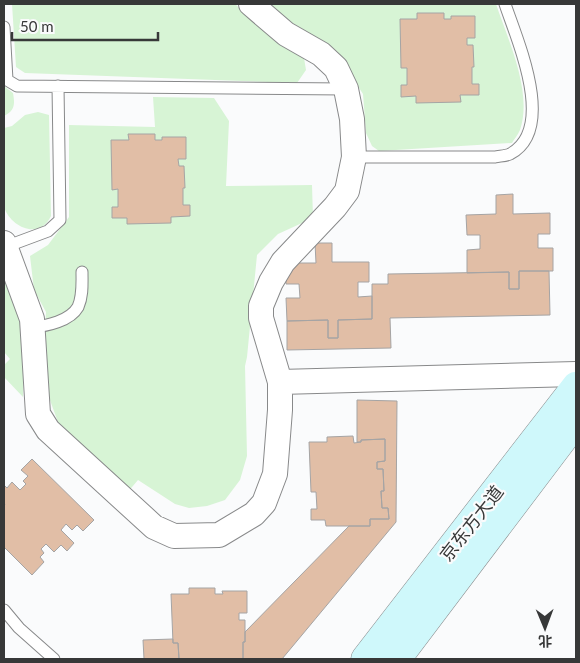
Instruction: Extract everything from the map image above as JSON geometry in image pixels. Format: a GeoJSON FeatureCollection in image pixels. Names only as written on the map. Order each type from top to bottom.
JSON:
{"type":"FeatureCollection","features":[{"type":"Feature","properties":{"kind":"main road","name":"京东方大道"},"geometry":{"type":"LineString","coordinates":[[365,659],[576,386]]}},
{"type":"Feature","properties":{"kind":"main road","name":"京东方大道"},"geometry":{"type":"LineString","coordinates":[[397,659],[576,422]]}},
{"type":"Feature","properties":{"kind":"street"},"geometry":{"type":"LineString","coordinates":[[4,245],[32,319],[38,414],[48,430],[154,527],[174,536],[219,534],[254,514],[264,503],[275,474],[280,410],[280,382],[261,318],[260,306],[283,262],[335,207],[347,191],[354,157],[352,119],[346,89],[336,68],[321,54],[286,34],[251,4]]}},
{"type":"Feature","properties":{"kind":"street"},"geometry":{"type":"LineString","coordinates":[[280,382],[576,374]]}},
{"type":"Feature","properties":{"kind":"lane"},"geometry":{"type":"LineString","coordinates":[[354,157],[495,157],[509,155],[522,144],[529,130],[533,114],[530,79],[505,4]]}},
{"type":"Feature","properties":{"kind":"lane"},"geometry":{"type":"LineString","coordinates":[[4,28],[7,80],[17,86],[346,89]]}},
{"type":"Feature","properties":{"kind":"lane"},"geometry":{"type":"LineString","coordinates":[[4,245],[48,231],[60,220],[58,86]]}},
{"type":"Feature","properties":{"kind":"lane"},"geometry":{"type":"LineString","coordinates":[[32,327],[46,326],[61,321],[77,309],[81,296],[82,272]]}},
{"type":"Feature","properties":{"kind":"lane"},"geometry":{"type":"LineString","coordinates":[[4,610],[19,628],[54,659]]}},
{"type":"Feature","properties":{"kind":"green space"},"geometry":{"type":"Polygon","coordinates":[[[12,4],[235,4],[304,58],[306,70],[297,83],[25,73],[16,67],[12,4]]]}},
{"type":"Feature","properties":{"kind":"green space"},"geometry":{"type":"Polygon","coordinates":[[[267,4],[496,4],[521,83],[523,115],[519,132],[512,143],[379,151],[372,146],[366,133],[363,94],[339,57],[293,30],[267,4]]]}},
{"type":"Feature","properties":{"kind":"green space"},"geometry":{"type":"Polygon","coordinates":[[[4,86],[13,93],[14,101],[12,109],[4,116],[4,86]]]}},
{"type":"Feature","properties":{"kind":"green space"},"geometry":{"type":"Polygon","coordinates":[[[153,97],[214,98],[229,121],[226,186],[312,185],[313,218],[278,234],[257,255],[245,366],[247,456],[240,480],[225,500],[207,506],[189,508],[175,504],[138,480],[127,493],[59,425],[42,378],[46,312],[34,290],[30,256],[48,245],[69,217],[69,125],[155,127],[153,97]]]}},
{"type":"Feature","properties":{"kind":"green space"},"geometry":{"type":"Polygon","coordinates":[[[38,112],[49,115],[51,216],[40,228],[33,229],[26,228],[13,221],[4,207],[4,128],[12,126],[25,115],[38,112]]]}},
{"type":"Feature","properties":{"kind":"green space"},"geometry":{"type":"Polygon","coordinates":[[[4,267],[20,305],[24,356],[23,397],[4,377],[4,365],[10,359],[4,352],[4,267]]]}},
{"type":"Feature","properties":{"kind":"building"},"geometry":{"type":"Polygon","coordinates":[[[417,13],[444,13],[444,19],[451,19],[451,16],[475,16],[475,38],[467,38],[467,45],[473,45],[474,67],[472,67],[472,84],[479,84],[479,95],[460,95],[461,102],[416,103],[416,96],[401,97],[401,85],[407,85],[407,68],[401,68],[400,19],[417,19],[417,13]]]}},
{"type":"Feature","properties":{"kind":"building"},"geometry":{"type":"Polygon","coordinates":[[[128,134],[155,134],[155,140],[162,140],[162,137],[186,137],[186,159],[178,159],[179,166],[184,166],[185,188],[183,188],[183,205],[190,205],[190,216],[171,217],[171,223],[127,224],[127,218],[112,218],[112,207],[118,207],[118,189],[112,190],[111,140],[129,140],[128,134]]]}},
{"type":"Feature","properties":{"kind":"building"},"geometry":{"type":"Polygon","coordinates":[[[513,194],[513,214],[550,213],[550,234],[538,234],[538,248],[553,248],[553,271],[519,271],[519,289],[509,289],[509,272],[467,273],[467,250],[480,249],[480,235],[467,235],[466,215],[496,214],[496,195],[513,194]]]}},
{"type":"Feature","properties":{"kind":"building"},"geometry":{"type":"Polygon","coordinates":[[[315,243],[332,243],[332,262],[369,262],[369,282],[358,282],[358,297],[372,296],[372,319],[338,320],[338,338],[328,338],[328,320],[287,321],[286,298],[300,298],[299,284],[286,284],[286,263],[316,263],[315,243]]]}},
{"type":"Feature","properties":{"kind":"building"},"geometry":{"type":"Polygon","coordinates":[[[519,271],[549,271],[550,315],[390,318],[391,348],[287,350],[287,321],[328,320],[328,338],[338,338],[338,320],[372,319],[372,284],[388,284],[388,274],[509,272],[509,289],[519,289],[519,271]]]}},
{"type":"Feature","properties":{"kind":"building"},"geometry":{"type":"Polygon","coordinates":[[[357,400],[397,401],[396,522],[282,659],[243,659],[245,632],[349,526],[370,526],[370,519],[389,519],[388,508],[382,508],[381,491],[384,491],[383,469],[377,469],[377,462],[385,461],[385,439],[361,440],[361,442],[357,442],[357,400]]]}},
{"type":"Feature","properties":{"kind":"building"},"geometry":{"type":"Polygon","coordinates":[[[353,436],[354,443],[361,442],[361,440],[385,439],[385,461],[377,462],[377,469],[383,469],[384,491],[381,491],[382,508],[388,508],[389,519],[370,519],[370,526],[326,526],[325,520],[311,520],[311,509],[317,509],[316,492],[311,492],[309,442],[327,442],[327,437],[353,436]]]}},
{"type":"Feature","properties":{"kind":"building"},"geometry":{"type":"Polygon","coordinates":[[[32,459],[94,520],[83,531],[77,525],[72,530],[66,524],[61,530],[74,543],[67,551],[61,545],[54,552],[46,544],[41,549],[44,553],[40,557],[44,562],[32,575],[4,547],[4,485],[7,488],[12,482],[20,490],[26,484],[23,481],[28,476],[21,470],[32,459]]]}},
{"type":"Feature","properties":{"kind":"building"},"geometry":{"type":"Polygon","coordinates":[[[189,588],[215,588],[215,594],[223,594],[222,591],[247,591],[247,613],[239,613],[239,620],[245,620],[243,659],[179,659],[178,643],[173,643],[171,594],[189,594],[189,588]]]}},
{"type":"Feature","properties":{"kind":"building"},"geometry":{"type":"Polygon","coordinates":[[[173,639],[173,643],[178,643],[179,659],[144,659],[143,640],[173,639]]]}}]}
